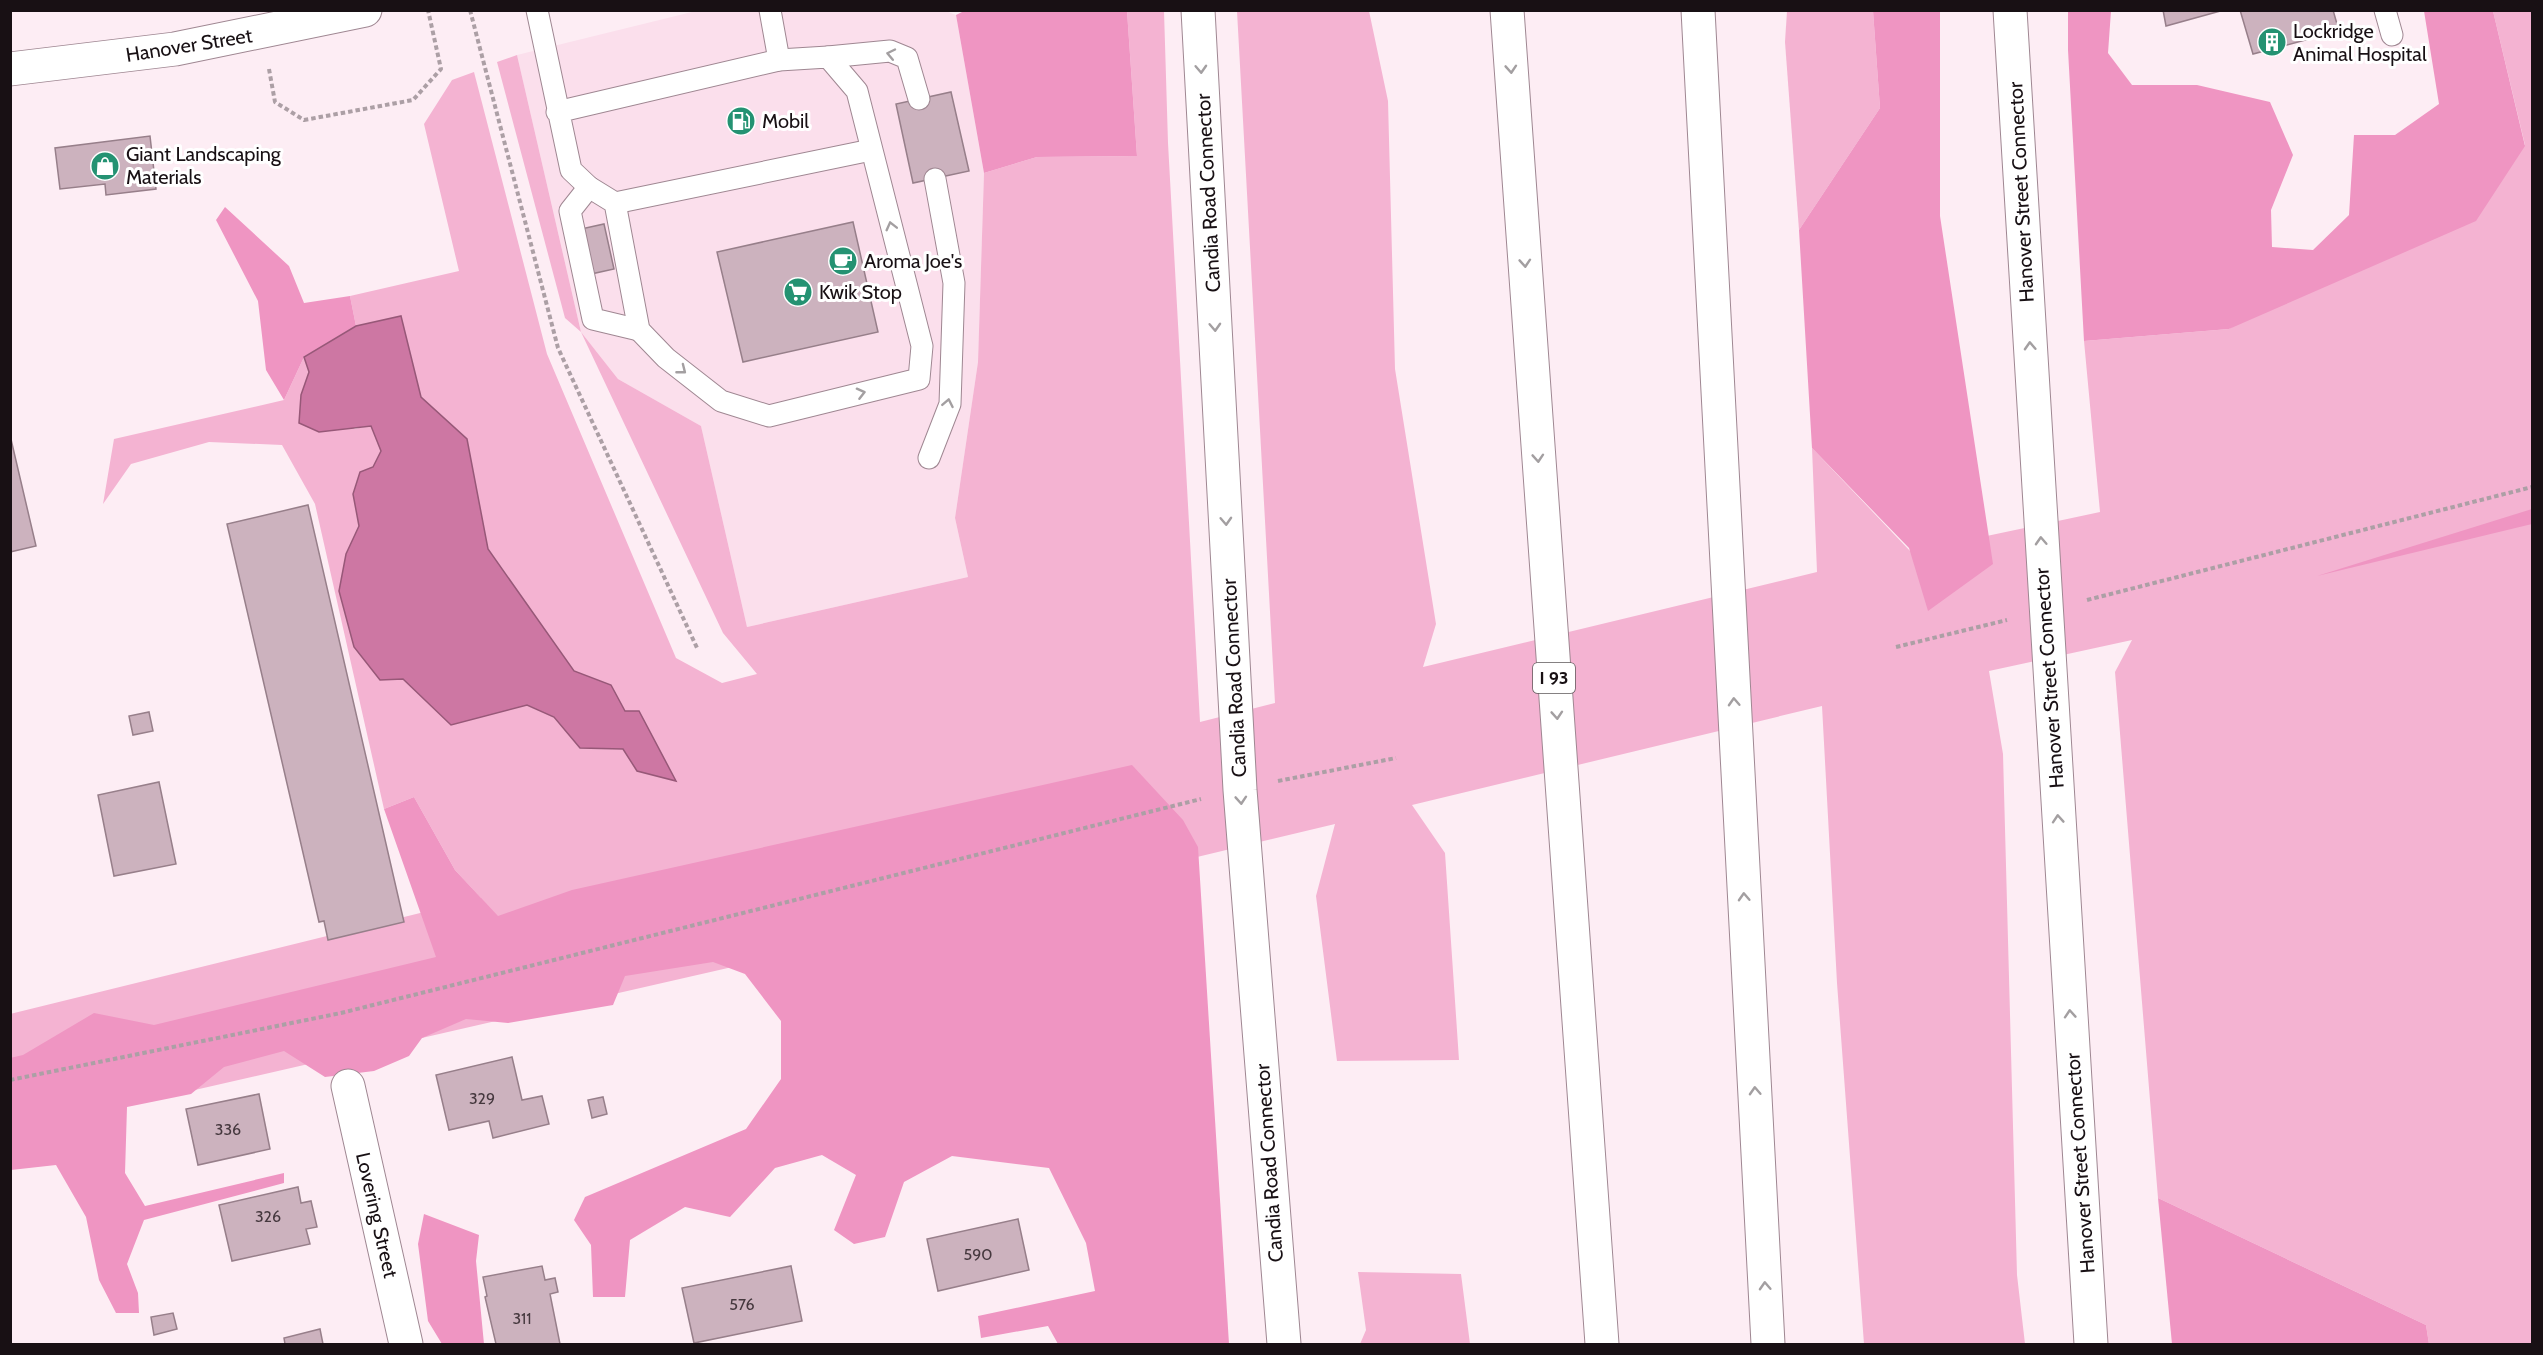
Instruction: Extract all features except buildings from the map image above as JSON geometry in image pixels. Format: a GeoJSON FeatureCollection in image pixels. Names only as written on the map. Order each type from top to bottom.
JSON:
{"type":"FeatureCollection","features":[{"type":"Feature","properties":{"kind":"main road","name":"Hanover Street"},"geometry":{"type":"LineString","coordinates":[[10,69],[175,49],[262,33],[365,10]]}},
{"type":"Feature","properties":{"kind":"main road","name":"Candia Road Connector"},"geometry":{"type":"LineString","coordinates":[[1198,10],[1240,790],[1284,1344]]}},
{"type":"Feature","properties":{"kind":"main road","name":"I 93"},"geometry":{"type":"LineString","coordinates":[[1507,10],[1602,1344]]}},
{"type":"Feature","properties":{"kind":"main road"},"geometry":{"type":"LineString","coordinates":[[1698,10],[1768,1344]]}},
{"type":"Feature","properties":{"kind":"main road","name":"Hanover Street Connector"},"geometry":{"type":"LineString","coordinates":[[2010,10],[2091,1344]]}},
{"type":"Feature","properties":{"kind":"main road","name":"Lovering Street"},"geometry":{"type":"LineString","coordinates":[[348,1086],[406,1344]]}},
{"type":"Feature","properties":{"kind":"lane"},"geometry":{"type":"LineString","coordinates":[[537,10],[571,170],[589,187],[615,203],[871,150]]}},
{"type":"Feature","properties":{"kind":"lane"},"geometry":{"type":"LineString","coordinates":[[770,10],[779,60]]}},
{"type":"Feature","properties":{"kind":"lane"},"geometry":{"type":"LineString","coordinates":[[2385,10],[2392,35]]}},
{"type":"Feature","properties":{"kind":"lane"},"geometry":{"type":"LineString","coordinates":[[557,112],[779,60],[890,51],[907,58],[919,99]]}},
{"type":"Feature","properties":{"kind":"lane"},"geometry":{"type":"LineString","coordinates":[[589,187],[570,211],[593,319],[639,330],[666,358],[721,401],[769,416],[919,378],[922,346],[857,91],[828,57]]}},
{"type":"Feature","properties":{"kind":"lane"},"geometry":{"type":"LineString","coordinates":[[929,458],[950,404],[954,283],[935,178]]}},
{"type":"Feature","properties":{"kind":"lane"},"geometry":{"type":"LineString","coordinates":[[615,203],[639,330]]}},
{"type":"Feature","properties":{"kind":"path"},"geometry":{"type":"LineString","coordinates":[[262,33],[275,102],[304,120],[413,100],[441,69],[428,10]]}},
{"type":"Feature","properties":{"kind":"path"},"geometry":{"type":"LineString","coordinates":[[1896,647],[2532,486]]}},
{"type":"Feature","properties":{"kind":"path"},"geometry":{"type":"LineString","coordinates":[[10,1080],[341,1013],[1240,790],[1396,758]]}},
{"type":"Feature","properties":{"kind":"shaded area"},"geometry":{"type":"Polygon","coordinates":[[[943,10],[956,15],[984,173],[978,362],[955,518],[968,577],[747,627],[701,426],[618,379],[581,332],[517,55],[696,11],[943,10]]]}},
{"type":"Feature","properties":{"kind":"shaded area"},"geometry":{"type":"Polygon","coordinates":[[[964,11],[1127,11],[1137,156],[1037,157],[984,173],[956,15],[964,11]]]}},
{"type":"Feature","properties":{"kind":"shaded area"},"geometry":{"type":"Polygon","coordinates":[[[1127,11],[1164,11],[1168,143],[1200,722],[1275,703],[1237,11],[1369,11],[1388,101],[1395,369],[1436,624],[1423,667],[1817,572],[1812,448],[1911,552],[2100,512],[2084,341],[2229,329],[2525,145],[2493,11],[2532,11],[2532,1344],[2429,1344],[2426,1325],[2158,1198],[2115,672],[2132,640],[1989,671],[2003,754],[2017,1275],[2025,1344],[1864,1344],[1837,983],[1822,706],[1412,805],[1445,853],[1459,1060],[1337,1061],[1316,896],[1335,824],[885,932],[11,1132],[10,1014],[481,898],[455,870],[414,797],[384,809],[315,504],[282,445],[209,442],[131,464],[103,504],[114,439],[284,400],[304,357],[309,372],[301,395],[355,429],[371,425],[381,451],[373,467],[360,472],[353,493],[359,526],[346,554],[403,679],[451,725],[526,705],[554,717],[580,748],[623,749],[637,771],[625,711],[611,685],[574,672],[488,549],[467,439],[421,397],[401,316],[356,326],[350,296],[459,271],[424,124],[452,80],[474,72],[547,354],[676,658],[722,683],[757,674],[723,633],[581,332],[618,379],[701,426],[747,627],[968,577],[955,518],[978,362],[984,173],[1037,157],[1137,156],[1127,11]]]}},
{"type":"Feature","properties":{"kind":"shaded area"},"geometry":{"type":"Polygon","coordinates":[[[1787,11],[1873,11],[1880,108],[1799,230],[1785,42],[1787,11]]]}},
{"type":"Feature","properties":{"kind":"shaded area"},"geometry":{"type":"Polygon","coordinates":[[[1873,11],[1940,11],[1940,216],[1993,564],[1928,611],[1909,548],[1812,448],[1799,230],[1880,108],[1873,11]]]}},
{"type":"Feature","properties":{"kind":"shaded area"},"geometry":{"type":"Polygon","coordinates":[[[2068,11],[2111,11],[2108,53],[2132,85],[2197,85],[2270,102],[2293,155],[2271,210],[2272,247],[2313,250],[2349,215],[2354,135],[2395,135],[2439,104],[2424,11],[2493,11],[2525,146],[2476,221],[2229,329],[2084,341],[2068,50],[2068,11]]]}},
{"type":"Feature","properties":{"kind":"shaded area"},"geometry":{"type":"Polygon","coordinates":[[[517,55],[581,332],[565,318],[497,62],[517,55]]]}},
{"type":"Feature","properties":{"kind":"shaded area"},"geometry":{"type":"Polygon","coordinates":[[[225,207],[289,266],[304,303],[350,296],[356,326],[304,357],[284,400],[266,370],[258,301],[216,220],[225,207]]]}},
{"type":"Feature","properties":{"kind":"shaded area"},"geometry":{"type":"Polygon","coordinates":[[[401,316],[421,397],[467,439],[488,549],[574,671],[611,685],[625,711],[639,711],[676,781],[637,771],[623,749],[580,748],[554,717],[527,705],[451,725],[403,679],[380,680],[354,647],[339,591],[346,554],[359,526],[353,494],[360,472],[373,467],[381,451],[371,426],[319,432],[299,423],[301,395],[309,372],[304,357],[356,326],[401,316]]]}},
{"type":"Feature","properties":{"kind":"shaded area"},"geometry":{"type":"Polygon","coordinates":[[[2532,509],[2532,524],[2317,576],[2532,509]]]}},
{"type":"Feature","properties":{"kind":"shaded area"},"geometry":{"type":"Polygon","coordinates":[[[1132,765],[1183,820],[1198,847],[1229,1344],[1058,1344],[1048,1326],[981,1338],[978,1316],[1095,1291],[1086,1243],[1049,1168],[952,1156],[904,1182],[885,1237],[854,1244],[834,1230],[856,1175],[822,1155],[775,1168],[730,1217],[685,1207],[630,1240],[625,1297],[593,1297],[591,1245],[574,1220],[585,1197],[746,1129],[781,1079],[781,1021],[745,974],[713,962],[625,976],[613,1005],[508,1023],[466,1019],[422,1038],[409,1056],[374,1071],[325,1077],[284,1051],[224,1067],[191,1094],[127,1107],[125,1173],[145,1206],[284,1173],[284,1183],[144,1220],[127,1264],[138,1293],[139,1313],[116,1313],[99,1280],[86,1217],[56,1165],[11,1170],[10,1058],[23,1055],[94,1013],[154,1025],[436,957],[384,809],[414,797],[455,870],[498,916],[572,890],[1132,765]]]}},
{"type":"Feature","properties":{"kind":"shaded area"},"geometry":{"type":"Polygon","coordinates":[[[2158,1198],[2426,1325],[2429,1344],[2172,1344],[2158,1198]]]}},
{"type":"Feature","properties":{"kind":"shaded area"},"geometry":{"type":"Polygon","coordinates":[[[424,1214],[479,1235],[476,1261],[484,1344],[442,1344],[428,1321],[418,1244],[424,1214]]]}},
{"type":"Feature","properties":{"kind":"shaded area"},"geometry":{"type":"Polygon","coordinates":[[[1358,1272],[1461,1274],[1470,1344],[1360,1344],[1366,1330],[1358,1272]]]}},
{"type":"Feature","properties":{"kind":"place","name":"Lockridge Animal Hospital"},"geometry":{"type":"Point","coordinates":[2272,42]}},
{"type":"Feature","properties":{"kind":"place","name":"Mobil"},"geometry":{"type":"Point","coordinates":[741,121]}},
{"type":"Feature","properties":{"kind":"place","name":"Giant Landscaping Materials"},"geometry":{"type":"Point","coordinates":[105,166]}},
{"type":"Feature","properties":{"kind":"place","name":"Aroma Joe's"},"geometry":{"type":"Point","coordinates":[843,261]}},
{"type":"Feature","properties":{"kind":"place","name":"Kwik Stop"},"geometry":{"type":"Point","coordinates":[798,292]}}]}
